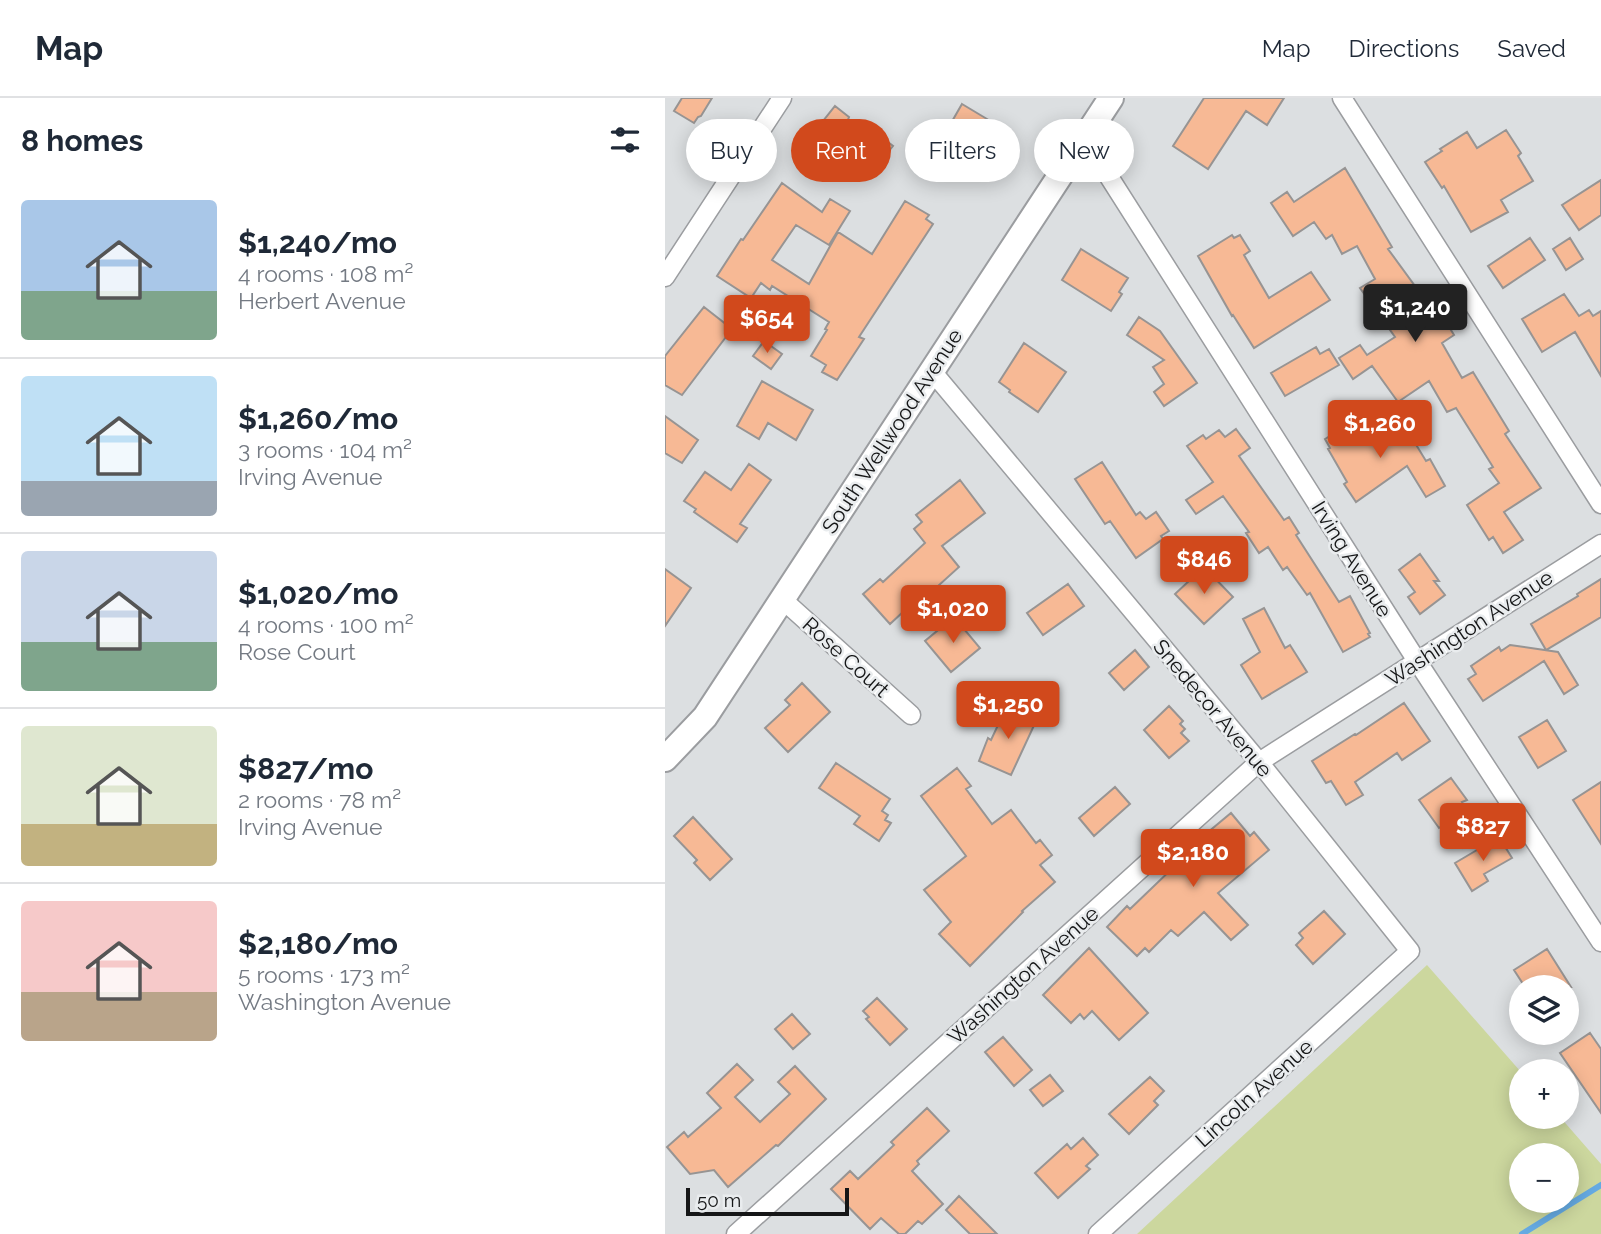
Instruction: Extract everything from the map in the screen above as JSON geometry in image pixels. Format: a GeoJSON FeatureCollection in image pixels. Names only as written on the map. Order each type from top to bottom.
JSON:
{"type":"FeatureCollection","features":[{"type":"Feature","properties":{"kind":"main road","name":"South Wellwood Avenue"},"geometry":{"type":"LineString","coordinates":[[1097,119],[1111,98]]}},
{"type":"Feature","properties":{"kind":"main road","name":"South Wellwood Avenue"},"geometry":{"type":"LineString","coordinates":[[665,759],[705,717],[1056,182]]}},
{"type":"Feature","properties":{"kind":"street"},"geometry":{"type":"LineString","coordinates":[[665,277],[782,98]]}},
{"type":"Feature","properties":{"kind":"street"},"geometry":{"type":"LineString","coordinates":[[1342,98],[1601,504]]}},
{"type":"Feature","properties":{"kind":"street","name":"Irving Avenue"},"geometry":{"type":"LineString","coordinates":[[1111,182],[1417,661],[1601,942]]}},
{"type":"Feature","properties":{"kind":"street","name":"Snedecor Avenue"},"geometry":{"type":"LineString","coordinates":[[931,370],[1259,762],[1410,951]]}},
{"type":"Feature","properties":{"kind":"street","name":"Washington Avenue"},"geometry":{"type":"LineString","coordinates":[[736,1234],[1259,762],[1601,544]]}},
{"type":"Feature","properties":{"kind":"street","name":"Rose Court"},"geometry":{"type":"LineString","coordinates":[[782,599],[911,715]]}},
{"type":"Feature","properties":{"kind":"street","name":"Lincoln Avenue"},"geometry":{"type":"LineString","coordinates":[[1098,1234],[1410,951]]}},
{"type":"Feature","properties":{"kind":"green space"},"geometry":{"type":"Polygon","coordinates":[[[1427,965],[1510,1059],[1509,1129],[1570,1129],[1601,1164],[1601,1234],[1137,1234],[1427,965]]]}},
{"type":"Feature","properties":{"kind":"building"},"geometry":{"type":"Polygon","coordinates":[[[682,98],[712,98],[697,119],[687,119],[674,111],[682,98]]]}},
{"type":"Feature","properties":{"kind":"building"},"geometry":{"type":"Polygon","coordinates":[[[1204,98],[1284,98],[1267,125],[1246,111],[1208,169],[1173,146],[1204,98]]]}},
{"type":"Feature","properties":{"kind":"building"},"geometry":{"type":"Polygon","coordinates":[[[962,104],[987,119],[953,119],[962,104]]]}},
{"type":"Feature","properties":{"kind":"building"},"geometry":{"type":"Polygon","coordinates":[[[835,106],[849,117],[848,119],[825,119],[835,106]]]}},
{"type":"Feature","properties":{"kind":"building"},"geometry":{"type":"Polygon","coordinates":[[[1506,130],[1521,153],[1518,156],[1533,181],[1501,200],[1508,212],[1471,232],[1444,186],[1442,188],[1425,162],[1467,132],[1477,148],[1506,130]]]}},
{"type":"Feature","properties":{"kind":"building"},"geometry":{"type":"Polygon","coordinates":[[[1345,168],[1392,247],[1388,249],[1434,312],[1438,309],[1454,335],[1442,343],[1462,378],[1473,372],[1509,431],[1505,434],[1541,488],[1504,512],[1523,540],[1503,553],[1493,537],[1489,540],[1467,505],[1499,483],[1489,469],[1493,467],[1456,408],[1447,412],[1429,381],[1398,402],[1372,366],[1353,379],[1339,358],[1360,345],[1367,355],[1395,337],[1360,288],[1375,279],[1357,246],[1342,254],[1332,235],[1326,239],[1314,222],[1293,236],[1271,203],[1287,192],[1294,202],[1345,168]]]}},
{"type":"Feature","properties":{"kind":"building"},"geometry":{"type":"Polygon","coordinates":[[[1601,180],[1601,215],[1579,230],[1562,205],[1601,180]]]}},
{"type":"Feature","properties":{"kind":"building"},"geometry":{"type":"Polygon","coordinates":[[[782,183],[822,212],[830,199],[850,211],[829,245],[796,225],[772,260],[809,284],[838,232],[872,254],[905,201],[929,215],[926,219],[933,224],[859,337],[864,339],[837,380],[822,372],[826,365],[811,356],[829,322],[772,286],[770,290],[761,283],[751,298],[717,276],[782,183]]]}},
{"type":"Feature","properties":{"kind":"building"},"geometry":{"type":"Polygon","coordinates":[[[1232,235],[1234,238],[1240,235],[1250,251],[1244,255],[1269,298],[1311,272],[1330,300],[1254,348],[1232,316],[1198,256],[1232,235]]]}},
{"type":"Feature","properties":{"kind":"building"},"geometry":{"type":"Polygon","coordinates":[[[1530,238],[1545,260],[1503,288],[1488,266],[1530,238]]]}},
{"type":"Feature","properties":{"kind":"building"},"geometry":{"type":"Polygon","coordinates":[[[1570,238],[1583,259],[1566,270],[1553,249],[1570,238]]]}},
{"type":"Feature","properties":{"kind":"building"},"geometry":{"type":"Polygon","coordinates":[[[1081,249],[1128,278],[1111,311],[1062,280],[1081,249]]]}},
{"type":"Feature","properties":{"kind":"building"},"geometry":{"type":"Polygon","coordinates":[[[1564,294],[1579,316],[1589,310],[1593,316],[1601,311],[1601,376],[1575,332],[1542,352],[1522,319],[1564,294]]]}},
{"type":"Feature","properties":{"kind":"building"},"geometry":{"type":"Polygon","coordinates":[[[704,307],[732,329],[682,395],[665,385],[665,356],[704,307]]]}},
{"type":"Feature","properties":{"kind":"building"},"geometry":{"type":"Polygon","coordinates":[[[1139,317],[1160,331],[1197,383],[1164,406],[1154,392],[1164,384],[1153,367],[1164,360],[1127,335],[1139,317]]]}},
{"type":"Feature","properties":{"kind":"building"},"geometry":{"type":"Polygon","coordinates":[[[764,341],[782,354],[771,369],[753,356],[764,341]]]}},
{"type":"Feature","properties":{"kind":"building"},"geometry":{"type":"Polygon","coordinates":[[[1024,343],[1066,372],[1038,412],[999,382],[1024,343]]]}},
{"type":"Feature","properties":{"kind":"building"},"geometry":{"type":"Polygon","coordinates":[[[1316,347],[1320,354],[1329,349],[1339,365],[1285,396],[1271,373],[1316,347]]]}},
{"type":"Feature","properties":{"kind":"building"},"geometry":{"type":"Polygon","coordinates":[[[762,381],[813,410],[796,440],[768,423],[759,439],[737,426],[762,381]]]}},
{"type":"Feature","properties":{"kind":"building"},"geometry":{"type":"Polygon","coordinates":[[[665,416],[698,440],[682,463],[665,453],[665,416]]]}},
{"type":"Feature","properties":{"kind":"building"},"geometry":{"type":"Polygon","coordinates":[[[1401,420],[1426,461],[1430,459],[1445,486],[1426,497],[1407,466],[1356,502],[1344,484],[1347,482],[1325,439],[1351,423],[1363,442],[1401,420]]]}},
{"type":"Feature","properties":{"kind":"building"},"geometry":{"type":"Polygon","coordinates":[[[1236,429],[1250,448],[1239,456],[1284,520],[1289,517],[1299,533],[1296,535],[1339,602],[1350,596],[1370,637],[1343,652],[1310,593],[1307,595],[1287,567],[1283,570],[1268,547],[1259,553],[1246,533],[1249,532],[1223,496],[1196,514],[1186,500],[1213,482],[1187,446],[1203,435],[1206,439],[1219,430],[1225,437],[1236,429]]]}},
{"type":"Feature","properties":{"kind":"building"},"geometry":{"type":"Polygon","coordinates":[[[1102,462],[1136,515],[1140,512],[1146,519],[1156,512],[1169,531],[1161,536],[1163,539],[1136,558],[1110,521],[1105,524],[1075,479],[1102,462]]]}},
{"type":"Feature","properties":{"kind":"building"},"geometry":{"type":"Polygon","coordinates":[[[749,464],[771,480],[740,524],[747,528],[737,542],[694,512],[696,509],[684,501],[705,472],[731,490],[749,464]]]}},
{"type":"Feature","properties":{"kind":"building"},"geometry":{"type":"Polygon","coordinates":[[[960,480],[985,513],[942,546],[959,567],[906,615],[903,612],[890,624],[863,594],[880,579],[883,582],[925,543],[914,529],[922,522],[916,515],[960,480]]]}},
{"type":"Feature","properties":{"kind":"building"},"geometry":{"type":"Polygon","coordinates":[[[1420,554],[1439,581],[1434,581],[1445,595],[1420,614],[1408,597],[1415,592],[1399,570],[1420,554]]]}},
{"type":"Feature","properties":{"kind":"building"},"geometry":{"type":"Polygon","coordinates":[[[1204,567],[1233,597],[1204,624],[1175,594],[1204,567]]]}},
{"type":"Feature","properties":{"kind":"building"},"geometry":{"type":"Polygon","coordinates":[[[665,569],[691,588],[665,626],[665,569]]]}},
{"type":"Feature","properties":{"kind":"building"},"geometry":{"type":"Polygon","coordinates":[[[1601,579],[1601,617],[1546,650],[1531,624],[1601,579]]]}},
{"type":"Feature","properties":{"kind":"building"},"geometry":{"type":"Polygon","coordinates":[[[1068,584],[1084,606],[1043,635],[1027,613],[1068,584]]]}},
{"type":"Feature","properties":{"kind":"building"},"geometry":{"type":"Polygon","coordinates":[[[1264,608],[1285,648],[1290,645],[1307,672],[1262,699],[1241,665],[1260,652],[1243,619],[1264,608]]]}},
{"type":"Feature","properties":{"kind":"building"},"geometry":{"type":"Polygon","coordinates":[[[954,617],[980,648],[951,672],[925,641],[954,617]]]}},
{"type":"Feature","properties":{"kind":"building"},"geometry":{"type":"Polygon","coordinates":[[[1510,645],[1558,652],[1578,685],[1564,694],[1544,661],[1483,701],[1468,679],[1476,674],[1471,666],[1499,647],[1501,651],[1510,645]]]}},
{"type":"Feature","properties":{"kind":"building"},"geometry":{"type":"Polygon","coordinates":[[[1135,650],[1149,667],[1124,690],[1109,673],[1135,650]]]}},
{"type":"Feature","properties":{"kind":"building"},"geometry":{"type":"Polygon","coordinates":[[[802,683],[830,712],[788,752],[765,728],[790,705],[785,700],[802,683]]]}},
{"type":"Feature","properties":{"kind":"building"},"geometry":{"type":"Polygon","coordinates":[[[1404,703],[1430,741],[1402,760],[1397,753],[1355,782],[1363,795],[1346,805],[1331,781],[1326,783],[1312,761],[1404,703]]]}},
{"type":"Feature","properties":{"kind":"building"},"geometry":{"type":"Polygon","coordinates":[[[1007,706],[1037,719],[1011,775],[979,761],[988,738],[991,740],[1007,706]]]}},
{"type":"Feature","properties":{"kind":"building"},"geometry":{"type":"Polygon","coordinates":[[[1169,706],[1183,721],[1180,724],[1185,729],[1181,733],[1189,741],[1169,758],[1144,730],[1169,706]]]}},
{"type":"Feature","properties":{"kind":"building"},"geometry":{"type":"Polygon","coordinates":[[[1547,720],[1566,751],[1538,768],[1519,737],[1547,720]]]}},
{"type":"Feature","properties":{"kind":"building"},"geometry":{"type":"Polygon","coordinates":[[[836,763],[890,799],[882,811],[888,815],[885,820],[891,823],[879,841],[854,824],[860,816],[819,788],[836,763]]]}},
{"type":"Feature","properties":{"kind":"building"},"geometry":{"type":"Polygon","coordinates":[[[957,768],[971,786],[966,789],[992,824],[1011,810],[1036,843],[1040,840],[1052,855],[1040,865],[1055,882],[1022,911],[970,966],[939,934],[951,922],[924,890],[966,856],[921,796],[957,768]]]}},
{"type":"Feature","properties":{"kind":"building"},"geometry":{"type":"Polygon","coordinates":[[[1451,778],[1467,800],[1462,802],[1472,816],[1462,847],[1445,824],[1439,828],[1419,800],[1451,778]]]}},
{"type":"Feature","properties":{"kind":"building"},"geometry":{"type":"Polygon","coordinates":[[[1601,782],[1601,844],[1573,800],[1601,782]]]}},
{"type":"Feature","properties":{"kind":"building"},"geometry":{"type":"Polygon","coordinates":[[[1115,787],[1130,804],[1094,836],[1079,818],[1115,787]]]}},
{"type":"Feature","properties":{"kind":"building"},"geometry":{"type":"Polygon","coordinates":[[[1231,813],[1250,836],[1254,832],[1269,850],[1218,893],[1248,925],[1231,940],[1204,912],[1178,936],[1171,930],[1149,952],[1145,948],[1137,956],[1107,927],[1127,906],[1130,909],[1177,864],[1174,860],[1231,813]]]}},
{"type":"Feature","properties":{"kind":"building"},"geometry":{"type":"Polygon","coordinates":[[[693,817],[732,859],[710,880],[694,863],[697,860],[674,836],[693,817]]]}},
{"type":"Feature","properties":{"kind":"building"},"geometry":{"type":"Polygon","coordinates":[[[1499,837],[1512,858],[1484,874],[1488,881],[1472,891],[1455,863],[1499,837]]]}},
{"type":"Feature","properties":{"kind":"building"},"geometry":{"type":"Polygon","coordinates":[[[1324,911],[1345,934],[1313,964],[1296,945],[1303,938],[1299,933],[1324,911]]]}},
{"type":"Feature","properties":{"kind":"building"},"geometry":{"type":"Polygon","coordinates":[[[1089,948],[1148,1013],[1119,1040],[1092,1011],[1084,1019],[1080,1014],[1071,1023],[1043,995],[1089,948]]]}},
{"type":"Feature","properties":{"kind":"building"},"geometry":{"type":"Polygon","coordinates":[[[1547,949],[1563,975],[1517,975],[1514,970],[1547,949]]]}},
{"type":"Feature","properties":{"kind":"building"},"geometry":{"type":"Polygon","coordinates":[[[877,998],[907,1029],[890,1045],[866,1019],[869,1017],[863,1011],[877,998]]]}},
{"type":"Feature","properties":{"kind":"building"},"geometry":{"type":"Polygon","coordinates":[[[792,1014],[810,1034],[793,1049],[775,1029],[792,1014]]]}},
{"type":"Feature","properties":{"kind":"building"},"geometry":{"type":"Polygon","coordinates":[[[1590,1033],[1601,1049],[1601,1113],[1579,1081],[1579,1059],[1564,1059],[1560,1053],[1572,1045],[1579,1045],[1579,1040],[1590,1033]]]}},
{"type":"Feature","properties":{"kind":"building"},"geometry":{"type":"Polygon","coordinates":[[[1003,1037],[1032,1070],[1014,1086],[985,1052],[1003,1037]]]}},
{"type":"Feature","properties":{"kind":"building"},"geometry":{"type":"Polygon","coordinates":[[[737,1064],[753,1080],[735,1097],[760,1122],[790,1094],[778,1082],[795,1066],[826,1099],[778,1146],[728,1187],[714,1170],[690,1174],[667,1147],[684,1132],[688,1137],[721,1108],[707,1093],[737,1064]]]}},
{"type":"Feature","properties":{"kind":"building"},"geometry":{"type":"Polygon","coordinates":[[[1050,1075],[1063,1091],[1043,1106],[1030,1090],[1050,1075]]]}},
{"type":"Feature","properties":{"kind":"building"},"geometry":{"type":"Polygon","coordinates":[[[1150,1077],[1164,1091],[1154,1101],[1158,1105],[1129,1134],[1109,1114],[1150,1077]]]}},
{"type":"Feature","properties":{"kind":"building"},"geometry":{"type":"Polygon","coordinates":[[[927,1108],[949,1131],[917,1161],[919,1164],[912,1171],[943,1204],[922,1224],[918,1221],[905,1234],[899,1234],[881,1218],[870,1229],[831,1189],[850,1171],[858,1179],[894,1145],[891,1142],[927,1108]]]}},
{"type":"Feature","properties":{"kind":"building"},"geometry":{"type":"Polygon","coordinates":[[[1083,1138],[1098,1155],[1086,1166],[1090,1169],[1058,1198],[1035,1173],[1067,1144],[1071,1149],[1083,1138]]]}},
{"type":"Feature","properties":{"kind":"building"},"geometry":{"type":"Polygon","coordinates":[[[959,1196],[997,1234],[970,1234],[946,1210],[959,1196]]]}},
{"type":"Feature","properties":{"kind":"waterway"},"geometry":{"type":"LineString","coordinates":[[1522,1234],[1601,1185]]}}]}
